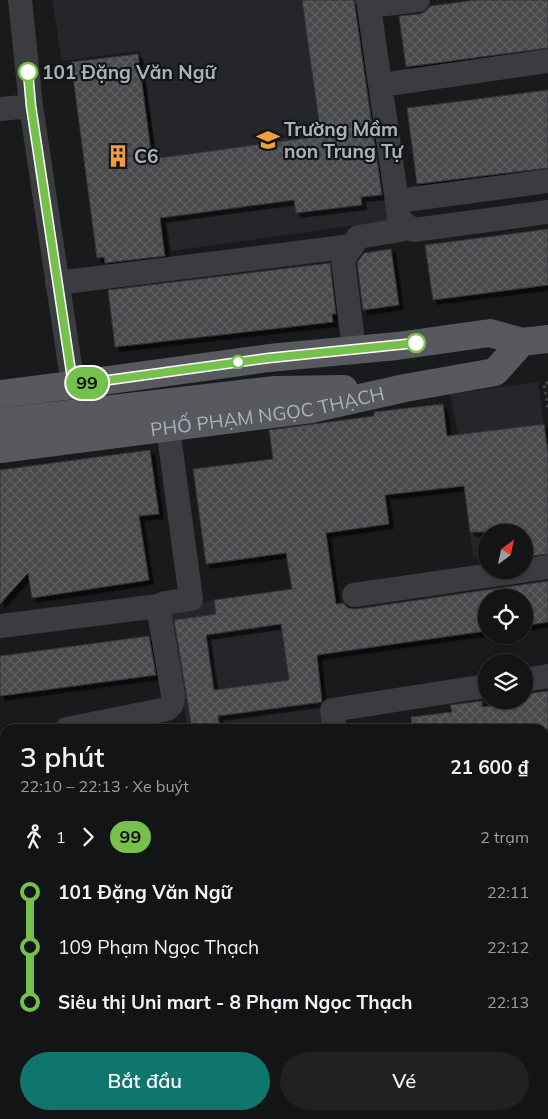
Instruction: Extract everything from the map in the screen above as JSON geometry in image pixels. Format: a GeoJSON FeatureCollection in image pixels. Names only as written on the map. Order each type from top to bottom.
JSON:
{"type":"FeatureCollection","features":[{"type":"Feature","properties":{"kind":"main road","name":"PHỐ PHẠM NGỌC THẠCH"},"geometry":{"type":"LineString","coordinates":[[0,394],[269,358],[397,346],[490,333],[535,340]]}},
{"type":"Feature","properties":{"kind":"main road","name":"PHỐ PHẠM NGỌC THẠCH"},"geometry":{"type":"LineString","coordinates":[[0,449],[311,409],[405,388],[495,372],[535,340]]}},
{"type":"Feature","properties":{"kind":"main road"},"geometry":{"type":"LineString","coordinates":[[275,390],[397,346]]}},
{"type":"Feature","properties":{"kind":"main road"},"geometry":{"type":"LineString","coordinates":[[0,422],[275,390],[405,388]]}},
{"type":"Feature","properties":{"kind":"street"},"geometry":{"type":"LineString","coordinates":[[20,0],[31,106],[73,385]]}},
{"type":"Feature","properties":{"kind":"street"},"geometry":{"type":"LineString","coordinates":[[354,350],[343,260],[358,237],[401,230],[368,3],[418,0]]}},
{"type":"Feature","properties":{"kind":"street"},"geometry":{"type":"LineString","coordinates":[[381,85],[548,61]]}},
{"type":"Feature","properties":{"kind":"street"},"geometry":{"type":"LineString","coordinates":[[0,109],[31,106]]}},
{"type":"Feature","properties":{"kind":"street"},"geometry":{"type":"LineString","coordinates":[[399,211],[548,182]]}},
{"type":"Feature","properties":{"kind":"street"},"geometry":{"type":"LineString","coordinates":[[399,211],[414,230],[548,212]]}},
{"type":"Feature","properties":{"kind":"street"},"geometry":{"type":"LineString","coordinates":[[57,283],[352,246]]}},
{"type":"Feature","properties":{"kind":"street"},"geometry":{"type":"LineString","coordinates":[[0,626],[158,606],[165,603],[192,599],[168,428]]}},
{"type":"Feature","properties":{"kind":"street"},"geometry":{"type":"LineString","coordinates":[[354,595],[548,567]]}},
{"type":"Feature","properties":{"kind":"street"},"geometry":{"type":"LineString","coordinates":[[92,724],[167,709],[172,704],[158,606]]}},
{"type":"Feature","properties":{"kind":"street"},"geometry":{"type":"LineString","coordinates":[[533,678],[548,676]]}},
{"type":"Feature","properties":{"kind":"street"},"geometry":{"type":"LineString","coordinates":[[334,724],[332,710],[478,687]]}},
{"type":"Feature","properties":{"kind":"path"},"geometry":{"type":"LineString","coordinates":[[546,383],[548,409]]}},
{"type":"Feature","properties":{"kind":"shaded area","name":"Trường Mầm non Trung Tự"},"geometry":{"type":"Polygon","coordinates":[[[52,0],[361,0],[393,220],[171,251],[140,51],[62,61],[52,0]]]}},
{"type":"Feature","properties":{"kind":"shaded area"},"geometry":{"type":"Polygon","coordinates":[[[538,382],[548,452],[548,548],[533,550],[533,524],[478,524],[478,557],[473,557],[458,435],[450,394],[538,382]]]}},
{"type":"Feature","properties":{"kind":"shaded area"},"geometry":{"type":"Polygon","coordinates":[[[307,587],[319,671],[329,724],[187,724],[167,611],[214,600],[307,587]]]}},
{"type":"Feature","properties":{"kind":"building"},"geometry":{"type":"Polygon","coordinates":[[[302,0],[354,0],[382,195],[361,197],[362,205],[296,213],[294,200],[160,218],[165,256],[105,263],[104,257],[97,258],[71,62],[138,54],[152,159],[321,136],[302,0]]]}},
{"type":"Feature","properties":{"kind":"building"},"geometry":{"type":"Polygon","coordinates":[[[476,0],[548,0],[548,48],[406,67],[399,16],[420,14],[430,6],[476,0]]]}},
{"type":"Feature","properties":{"kind":"building"},"geometry":{"type":"Polygon","coordinates":[[[548,90],[548,168],[417,184],[407,108],[548,90]]]}},
{"type":"Feature","properties":{"kind":"building"},"geometry":{"type":"Polygon","coordinates":[[[548,229],[548,285],[433,300],[425,245],[548,229]]]}},
{"type":"Feature","properties":{"kind":"building"},"geometry":{"type":"Polygon","coordinates":[[[391,249],[399,305],[363,310],[357,263],[364,253],[391,249]]]}},
{"type":"Feature","properties":{"kind":"building"},"geometry":{"type":"Polygon","coordinates":[[[330,263],[336,314],[332,314],[333,322],[115,347],[108,290],[330,263]]]}},
{"type":"Feature","properties":{"kind":"building"},"geometry":{"type":"Polygon","coordinates":[[[443,404],[447,436],[544,424],[548,452],[548,554],[533,556],[533,524],[478,524],[478,532],[470,532],[464,486],[385,495],[389,524],[326,533],[336,604],[343,603],[348,608],[356,609],[478,591],[478,632],[317,655],[322,702],[218,716],[219,724],[191,724],[174,620],[216,614],[214,600],[292,589],[286,553],[206,564],[193,469],[273,459],[269,430],[374,416],[374,412],[443,404]],[[281,624],[206,635],[214,690],[289,680],[281,624]]]}},
{"type":"Feature","properties":{"kind":"building"},"geometry":{"type":"Polygon","coordinates":[[[150,450],[159,514],[139,516],[149,580],[32,598],[28,573],[0,604],[0,470],[150,450]]]}},
{"type":"Feature","properties":{"kind":"building"},"geometry":{"type":"Polygon","coordinates":[[[548,581],[548,622],[533,624],[533,589],[493,589],[548,581]]]}},
{"type":"Feature","properties":{"kind":"building"},"geometry":{"type":"Polygon","coordinates":[[[149,636],[156,675],[0,696],[0,656],[149,636]]]}},
{"type":"Feature","properties":{"kind":"building"},"geometry":{"type":"Polygon","coordinates":[[[548,691],[548,724],[412,724],[411,717],[452,712],[450,705],[478,702],[478,709],[533,709],[533,693],[548,691]]]}},
{"type":"Feature","properties":{"kind":"bus line","name":"99"},"geometry":{"type":"LineString","coordinates":[[28,72],[31,106],[73,385],[269,358],[416,343]]}},
{"type":"Feature","properties":{"kind":"place","name":"101 Đặng Văn Ngữ"},"geometry":{"type":"Point","coordinates":[28,72]}},
{"type":"Feature","properties":{"kind":"place","name":"Trường Mầm non Trung Tự"},"geometry":{"type":"Point","coordinates":[268,140]}},
{"type":"Feature","properties":{"kind":"place","name":"C6"},"geometry":{"type":"Point","coordinates":[118,156]}}]}
